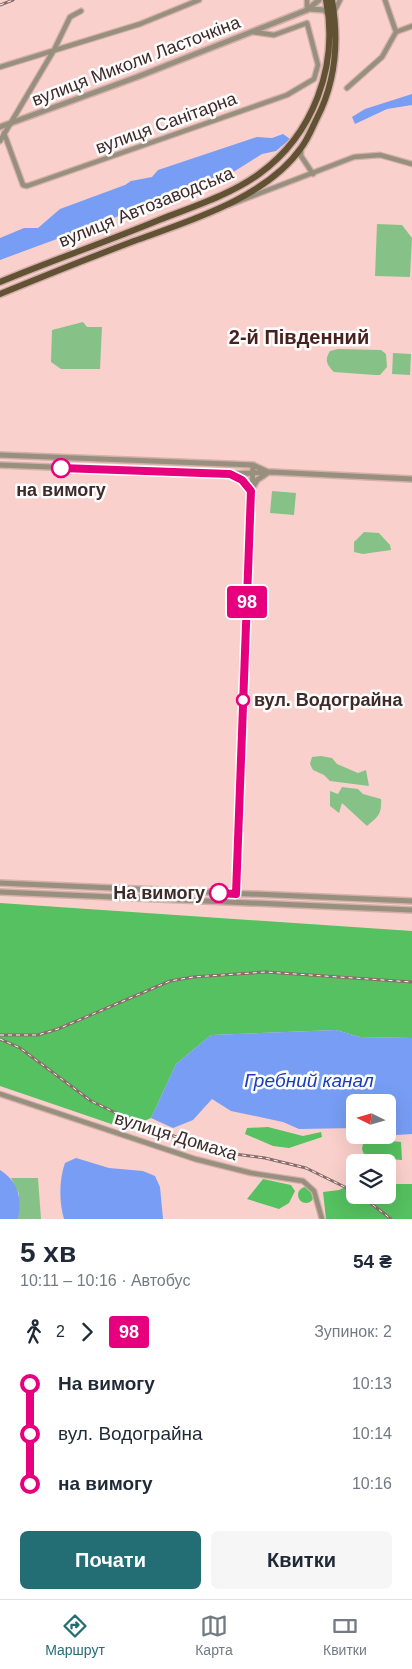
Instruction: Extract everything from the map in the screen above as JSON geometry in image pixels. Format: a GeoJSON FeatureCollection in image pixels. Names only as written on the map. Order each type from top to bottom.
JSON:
{"type":"FeatureCollection","features":[{"type":"Feature","properties":{"kind":"main road"},"geometry":{"type":"LineString","coordinates":[[326,0],[332,17]]}},
{"type":"Feature","properties":{"kind":"main road"},"geometry":{"type":"LineString","coordinates":[[301,148],[324,104],[334,71],[332,0]]}},
{"type":"Feature","properties":{"kind":"main road","name":"вулиця Автозаводська"},"geometry":{"type":"LineString","coordinates":[[0,282],[229,192],[258,175],[293,144],[304,128],[317,100],[326,69],[332,17]]}},
{"type":"Feature","properties":{"kind":"main road","name":"вулиця Автозаводська"},"geometry":{"type":"LineString","coordinates":[[0,294],[46,274],[221,207],[261,184],[301,148]]}},
{"type":"Feature","properties":{"kind":"main road"},"geometry":{"type":"LineString","coordinates":[[177,213],[181,223]]}},
{"type":"Feature","properties":{"kind":"main road"},"geometry":{"type":"LineString","coordinates":[[42,265],[46,274]]}},
{"type":"Feature","properties":{"kind":"street"},"geometry":{"type":"LineString","coordinates":[[0,67],[140,24],[199,0]]}},
{"type":"Feature","properties":{"kind":"street"},"geometry":{"type":"LineString","coordinates":[[307,0],[308,9],[324,10],[332,17],[340,0]]}},
{"type":"Feature","properties":{"kind":"street","name":"вулиця Миколи Ласточкіна"},"geometry":{"type":"LineString","coordinates":[[0,127],[137,78],[308,9],[319,0]]}},
{"type":"Feature","properties":{"kind":"street"},"geometry":{"type":"LineString","coordinates":[[385,0],[396,32]]}},
{"type":"Feature","properties":{"kind":"street"},"geometry":{"type":"LineString","coordinates":[[0,140],[54,50],[70,18],[81,11]]}},
{"type":"Feature","properties":{"kind":"street","name":"вулиця Санітарна"},"geometry":{"type":"LineString","coordinates":[[4,133],[23,185],[28,186],[287,95],[314,79],[318,65],[307,23],[274,35],[252,31]]}},
{"type":"Feature","properties":{"kind":"street"},"geometry":{"type":"LineString","coordinates":[[347,88],[382,57],[396,32],[412,26]]}},
{"type":"Feature","properties":{"kind":"street"},"geometry":{"type":"LineString","coordinates":[[301,148],[301,156],[313,174]]}},
{"type":"Feature","properties":{"kind":"street","name":"вулиця Автозаводська"},"geometry":{"type":"LineString","coordinates":[[221,207],[234,204],[354,157],[380,155],[412,164]]}},
{"type":"Feature","properties":{"kind":"street"},"geometry":{"type":"LineString","coordinates":[[0,455],[253,465],[268,472]]}},
{"type":"Feature","properties":{"kind":"street"},"geometry":{"type":"LineString","coordinates":[[0,465],[230,474],[268,472],[412,479]]}},
{"type":"Feature","properties":{"kind":"street"},"geometry":{"type":"LineString","coordinates":[[236,904],[253,465]]}},
{"type":"Feature","properties":{"kind":"street"},"geometry":{"type":"LineString","coordinates":[[251,491],[257,480],[268,472]]}},
{"type":"Feature","properties":{"kind":"street"},"geometry":{"type":"LineString","coordinates":[[230,474],[242,480],[251,491]]}},
{"type":"Feature","properties":{"kind":"street"},"geometry":{"type":"LineString","coordinates":[[0,883],[412,901]]}},
{"type":"Feature","properties":{"kind":"street"},"geometry":{"type":"LineString","coordinates":[[0,892],[236,904],[412,910]]}},
{"type":"Feature","properties":{"kind":"street","name":"вулиця Домаха"},"geometry":{"type":"LineString","coordinates":[[0,1094],[195,1159],[267,1176],[303,1181],[314,1191],[322,1219]]}},
{"type":"Feature","properties":{"kind":"green space"},"geometry":{"type":"Polygon","coordinates":[[[377,224],[402,225],[412,238],[410,277],[375,276],[377,224]]]}},
{"type":"Feature","properties":{"kind":"green space"},"geometry":{"type":"Polygon","coordinates":[[[83,322],[87,327],[102,327],[100,369],[61,369],[51,362],[52,330],[83,322]]]}},
{"type":"Feature","properties":{"kind":"green space"},"geometry":{"type":"Polygon","coordinates":[[[338,349],[381,350],[386,354],[387,367],[380,375],[334,372],[328,365],[327,357],[330,351],[338,349]]]}},
{"type":"Feature","properties":{"kind":"green space"},"geometry":{"type":"Polygon","coordinates":[[[393,353],[411,354],[410,375],[392,374],[393,353]]]}},
{"type":"Feature","properties":{"kind":"green space"},"geometry":{"type":"Polygon","coordinates":[[[272,491],[296,493],[294,515],[270,513],[272,491]]]}},
{"type":"Feature","properties":{"kind":"green space"},"geometry":{"type":"Polygon","coordinates":[[[364,532],[379,533],[390,545],[391,550],[363,554],[354,552],[354,542],[364,532]]]}},
{"type":"Feature","properties":{"kind":"green space"},"geometry":{"type":"Polygon","coordinates":[[[312,757],[332,758],[337,764],[358,773],[366,770],[369,786],[330,781],[324,775],[313,770],[310,764],[312,757]]]}},
{"type":"Feature","properties":{"kind":"green space"},"geometry":{"type":"Polygon","coordinates":[[[342,787],[358,789],[363,794],[381,799],[381,808],[378,815],[367,826],[342,803],[339,813],[330,806],[330,791],[338,794],[342,787]]]}},
{"type":"Feature","properties":{"kind":"green space"},"geometry":{"type":"Polygon","coordinates":[[[0,903],[412,931],[412,1038],[360,1037],[336,1030],[211,1035],[176,1064],[151,1118],[126,1129],[0,1086],[0,903]]]}},
{"type":"Feature","properties":{"kind":"green space"},"geometry":{"type":"Polygon","coordinates":[[[268,1127],[303,1136],[321,1132],[322,1137],[289,1148],[273,1146],[245,1134],[247,1128],[268,1127]]]}},
{"type":"Feature","properties":{"kind":"green space"},"geometry":{"type":"Polygon","coordinates":[[[396,1142],[401,1142],[402,1160],[396,1160],[396,1154],[364,1154],[363,1144],[396,1144],[396,1142]]]}},
{"type":"Feature","properties":{"kind":"green space"},"geometry":{"type":"Polygon","coordinates":[[[11,1178],[38,1178],[41,1219],[18,1219],[19,1194],[11,1178]]]}},
{"type":"Feature","properties":{"kind":"green space"},"geometry":{"type":"Polygon","coordinates":[[[263,1179],[291,1185],[295,1191],[289,1203],[279,1209],[247,1199],[263,1179]]]}},
{"type":"Feature","properties":{"kind":"green space"},"geometry":{"type":"Polygon","coordinates":[[[396,1184],[412,1184],[412,1219],[326,1219],[323,1192],[346,1187],[346,1204],[396,1204],[396,1184]]]}},
{"type":"Feature","properties":{"kind":"green space"},"geometry":{"type":"Polygon","coordinates":[[[306,1187],[314,1195],[306,1203],[298,1195],[306,1187]]]}},
{"type":"Feature","properties":{"kind":"water"},"geometry":{"type":"Polygon","coordinates":[[[412,94],[412,105],[387,109],[355,124],[352,117],[365,109],[412,94]]]}},
{"type":"Feature","properties":{"kind":"water"},"geometry":{"type":"Polygon","coordinates":[[[283,134],[290,139],[276,151],[262,154],[227,176],[0,260],[0,238],[24,228],[38,228],[60,209],[125,185],[131,181],[152,177],[158,170],[257,137],[272,138],[283,134]]]}},
{"type":"Feature","properties":{"kind":"water","name":"Гребний канал"},"geometry":{"type":"Polygon","coordinates":[[[336,1030],[360,1037],[412,1038],[412,1134],[396,1135],[396,1094],[346,1094],[346,1128],[299,1129],[283,1122],[231,1111],[212,1099],[193,1120],[173,1128],[151,1118],[176,1064],[211,1035],[336,1030]]]}},
{"type":"Feature","properties":{"kind":"water"},"geometry":{"type":"Polygon","coordinates":[[[76,1158],[109,1168],[143,1171],[155,1176],[160,1187],[163,1219],[64,1219],[61,1198],[62,1176],[65,1163],[76,1158]]]}},
{"type":"Feature","properties":{"kind":"water"},"geometry":{"type":"Polygon","coordinates":[[[0,1170],[11,1180],[18,1191],[20,1204],[18,1219],[0,1219],[0,1170]]]}},
{"type":"Feature","properties":{"kind":"railway"},"geometry":{"type":"LineString","coordinates":[[0,5],[13,0]]}},
{"type":"Feature","properties":{"kind":"railway"},"geometry":{"type":"LineString","coordinates":[[0,1035],[38,1035],[58,1029],[170,981],[193,977],[266,972],[412,982]]}},
{"type":"Feature","properties":{"kind":"railway"},"geometry":{"type":"LineString","coordinates":[[0,1039],[20,1048],[91,1101],[137,1123],[219,1152],[265,1158],[306,1168],[346,1188]]}},
{"type":"Feature","properties":{"kind":"railway"},"geometry":{"type":"LineString","coordinates":[[372,1204],[391,1219]]}},
{"type":"Feature","properties":{"kind":"bus line","name":"98"},"geometry":{"type":"LineString","coordinates":[[61,468],[230,474],[242,480],[251,491],[236,894],[219,893]]}},
{"type":"Feature","properties":{"kind":"place","name":"на вимогу"},"geometry":{"type":"Point","coordinates":[61,468]}},
{"type":"Feature","properties":{"kind":"place","name":"вул. Водограйна"},"geometry":{"type":"Point","coordinates":[243,700]}},
{"type":"Feature","properties":{"kind":"place","name":"На вимогу"},"geometry":{"type":"Point","coordinates":[219,893]}},
{"type":"Feature","properties":{"kind":"district","name":"2-й Південний"},"geometry":{"type":"Point","coordinates":[299,337]}}]}
